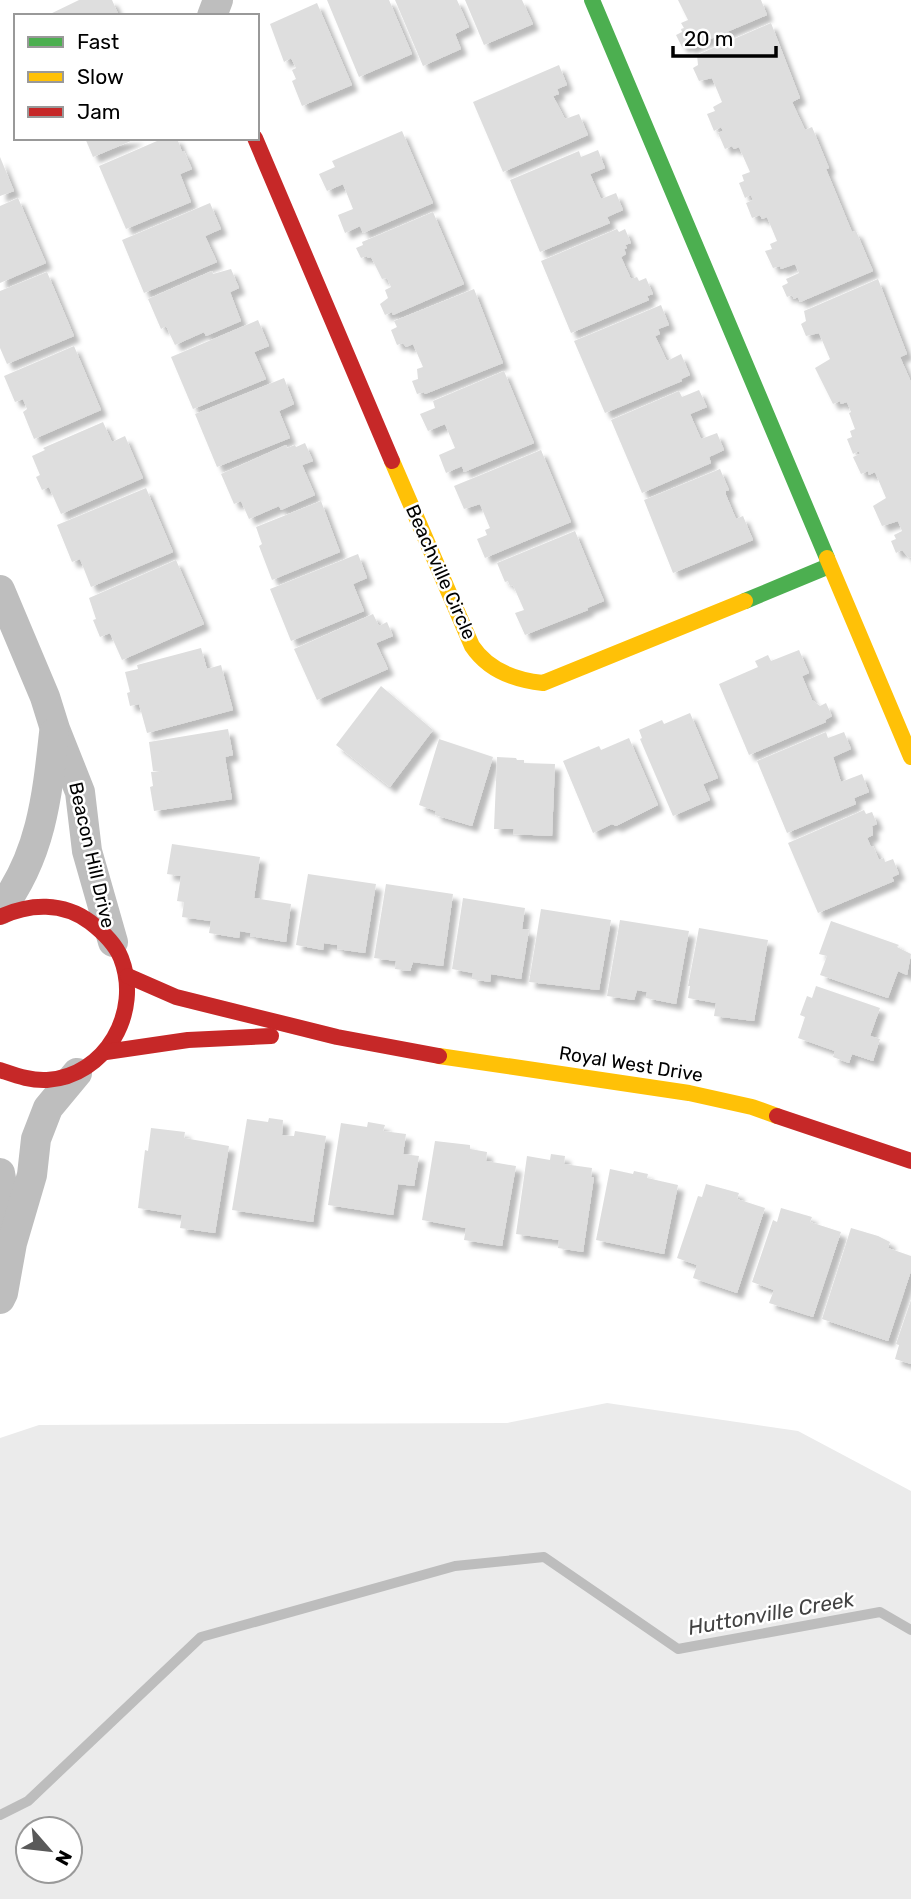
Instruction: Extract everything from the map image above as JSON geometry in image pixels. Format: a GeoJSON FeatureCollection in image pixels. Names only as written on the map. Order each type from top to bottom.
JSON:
{"type":"FeatureCollection","features":[{"type":"Feature","properties":{"kind":"street"},"geometry":{"type":"LineString","coordinates":[[592,0],[911,757]]}},
{"type":"Feature","properties":{"kind":"street","name":"Beachville Circle"},"geometry":{"type":"LineString","coordinates":[[256,140],[459,619],[474,649],[487,662],[514,678],[543,683],[829,566]]}},
{"type":"Feature","properties":{"kind":"street","name":"Beacon Hill Drive"},"geometry":{"type":"LineString","coordinates":[[0,590],[45,697],[80,792],[88,851],[113,942]]}},
{"type":"Feature","properties":{"kind":"street","name":"Beacon Hill Drive"},"geometry":{"type":"LineString","coordinates":[[0,910],[18,887],[36,846],[48,792],[55,729]]}},
{"type":"Feature","properties":{"kind":"street"},"geometry":{"type":"LineString","coordinates":[[0,917],[16,909],[43,905],[70,910],[94,923],[113,942],[128,976],[129,1003],[121,1029],[106,1052],[77,1073],[51,1080],[24,1078],[0,1070]]}},
{"type":"Feature","properties":{"kind":"street","name":"Royal West Drive"},"geometry":{"type":"LineString","coordinates":[[128,976],[176,997],[337,1037],[689,1093],[752,1107],[909,1153]]}},
{"type":"Feature","properties":{"kind":"street","name":"Royal West Drive"},"geometry":{"type":"LineString","coordinates":[[106,1052],[149,1043],[227,1036],[337,1037]]}},
{"type":"Feature","properties":{"kind":"street"},"geometry":{"type":"LineString","coordinates":[[0,1299],[12,1243],[32,1175],[36,1139],[48,1108],[77,1073]]}},
{"type":"Feature","properties":{"kind":"street"},"geometry":{"type":"LineString","coordinates":[[0,1173],[12,1243]]}},
{"type":"Feature","properties":{"kind":"shaded area"},"geometry":{"type":"Polygon","coordinates":[[[607,1403],[798,1431],[911,1491],[911,1899],[0,1899],[0,1438],[39,1425],[507,1423],[607,1403]]]}},
{"type":"Feature","properties":{"kind":"building"},"geometry":{"type":"Polygon","coordinates":[[[79,0],[112,0],[118,14],[50,14],[79,0]]]}},
{"type":"Feature","properties":{"kind":"building"},"geometry":{"type":"Polygon","coordinates":[[[327,0],[389,0],[412,54],[359,77],[327,0]]]}},
{"type":"Feature","properties":{"kind":"building"},"geometry":{"type":"Polygon","coordinates":[[[395,0],[457,0],[469,27],[455,34],[461,49],[423,66],[395,0]]]}},
{"type":"Feature","properties":{"kind":"building"},"geometry":{"type":"Polygon","coordinates":[[[465,0],[522,0],[533,24],[484,45],[465,0]]]}},
{"type":"Feature","properties":{"kind":"building"},"geometry":{"type":"Polygon","coordinates":[[[678,0],[761,0],[767,15],[689,48],[688,45],[682,47],[676,35],[684,28],[681,23],[688,20],[678,0]]]}},
{"type":"Feature","properties":{"kind":"building"},"geometry":{"type":"Polygon","coordinates":[[[317,3],[352,85],[302,106],[292,81],[296,79],[292,70],[296,68],[291,58],[284,62],[270,24],[317,3]]]}},
{"type":"Feature","properties":{"kind":"building"},"geometry":{"type":"Polygon","coordinates":[[[771,23],[800,98],[792,102],[805,130],[812,127],[852,232],[856,231],[873,271],[800,302],[798,297],[787,297],[782,286],[788,283],[786,279],[799,273],[795,264],[781,269],[780,266],[773,268],[765,251],[772,249],[770,244],[777,241],[767,217],[762,219],[760,215],[752,218],[746,203],[753,200],[751,195],[745,198],[739,183],[744,181],[742,175],[750,172],[739,147],[725,149],[718,133],[723,131],[721,127],[714,131],[707,114],[715,111],[713,107],[722,102],[712,78],[699,81],[693,68],[698,65],[697,55],[771,23]]]}},
{"type":"Feature","properties":{"kind":"building"},"geometry":{"type":"Polygon","coordinates":[[[559,65],[567,85],[557,89],[559,94],[553,96],[565,119],[579,114],[588,135],[503,172],[473,102],[559,65]]]}},
{"type":"Feature","properties":{"kind":"building"},"geometry":{"type":"Polygon","coordinates":[[[402,131],[433,203],[363,233],[360,226],[345,233],[338,215],[353,209],[343,184],[327,191],[319,174],[335,167],[332,161],[402,131]]]}},
{"type":"Feature","properties":{"kind":"building"},"geometry":{"type":"Polygon","coordinates":[[[86,140],[133,140],[93,157],[86,140]]]}},
{"type":"Feature","properties":{"kind":"building"},"geometry":{"type":"Polygon","coordinates":[[[159,140],[178,140],[192,169],[180,174],[191,202],[126,229],[99,166],[159,140]]]}},
{"type":"Feature","properties":{"kind":"building"},"geometry":{"type":"Polygon","coordinates":[[[598,150],[605,168],[590,174],[601,199],[616,193],[623,210],[607,217],[610,223],[540,252],[510,180],[579,151],[581,157],[598,150]]]}},
{"type":"Feature","properties":{"kind":"building"},"geometry":{"type":"Polygon","coordinates":[[[0,157],[14,191],[0,196],[0,157]]]}},
{"type":"Feature","properties":{"kind":"building"},"geometry":{"type":"Polygon","coordinates":[[[18,198],[46,263],[0,283],[0,206],[18,198]]]}},
{"type":"Feature","properties":{"kind":"building"},"geometry":{"type":"Polygon","coordinates":[[[210,203],[221,229],[205,236],[217,262],[144,293],[122,240],[210,203]]]}},
{"type":"Feature","properties":{"kind":"building"},"geometry":{"type":"Polygon","coordinates":[[[433,212],[464,284],[393,315],[392,312],[385,315],[380,304],[388,298],[385,290],[391,287],[387,278],[382,279],[371,257],[361,258],[356,248],[363,245],[362,242],[433,212]]]}},
{"type":"Feature","properties":{"kind":"building"},"geometry":{"type":"Polygon","coordinates":[[[617,229],[619,232],[625,229],[631,243],[625,245],[626,254],[621,257],[631,279],[637,277],[639,281],[646,278],[653,294],[647,296],[649,300],[571,333],[541,261],[617,229]]]}},
{"type":"Feature","properties":{"kind":"building"},"geometry":{"type":"Polygon","coordinates":[[[231,269],[239,288],[230,292],[241,321],[206,336],[204,332],[175,345],[166,326],[161,329],[148,299],[212,271],[213,274],[231,269]]]}},
{"type":"Feature","properties":{"kind":"building"},"geometry":{"type":"Polygon","coordinates":[[[47,272],[74,336],[7,364],[0,348],[0,291],[47,272]]]}},
{"type":"Feature","properties":{"kind":"building"},"geometry":{"type":"Polygon","coordinates":[[[878,279],[907,354],[900,357],[911,382],[909,558],[902,550],[896,553],[891,541],[896,539],[894,535],[902,531],[898,521],[882,526],[873,506],[886,498],[875,472],[869,475],[868,471],[861,474],[853,457],[860,454],[859,451],[853,454],[847,439],[852,437],[850,431],[855,429],[847,402],[833,404],[815,368],[830,359],[819,333],[806,336],[801,324],[806,321],[804,311],[878,279]]]}},
{"type":"Feature","properties":{"kind":"building"},"geometry":{"type":"Polygon","coordinates":[[[474,289],[503,363],[425,394],[417,394],[412,381],[418,379],[417,369],[423,367],[413,344],[406,347],[403,343],[397,345],[391,330],[397,327],[394,321],[474,289]]]}},
{"type":"Feature","properties":{"kind":"building"},"geometry":{"type":"Polygon","coordinates":[[[661,305],[669,325],[658,329],[660,334],[655,336],[667,361],[681,354],[690,375],[681,379],[682,381],[605,413],[574,341],[661,305]]]}},
{"type":"Feature","properties":{"kind":"building"},"geometry":{"type":"Polygon","coordinates":[[[258,320],[269,346],[254,352],[266,379],[193,409],[171,357],[258,320]]]}},
{"type":"Feature","properties":{"kind":"building"},"geometry":{"type":"Polygon","coordinates":[[[74,346],[101,410],[34,439],[23,412],[27,409],[23,399],[15,402],[4,376],[74,346]]]}},
{"type":"Feature","properties":{"kind":"building"},"geometry":{"type":"Polygon","coordinates":[[[504,371],[534,443],[464,472],[462,466],[446,473],[439,455],[455,448],[445,424],[428,431],[420,414],[435,408],[433,401],[504,371]]]}},
{"type":"Feature","properties":{"kind":"building"},"geometry":{"type":"Polygon","coordinates":[[[284,378],[294,404],[279,411],[290,438],[217,467],[195,414],[284,378]]]}},
{"type":"Feature","properties":{"kind":"building"},"geometry":{"type":"Polygon","coordinates":[[[699,390],[707,407],[690,414],[701,439],[717,433],[724,450],[709,457],[711,463],[642,493],[611,420],[679,391],[682,397],[699,390]]]}},
{"type":"Feature","properties":{"kind":"building"},"geometry":{"type":"Polygon","coordinates":[[[103,422],[112,442],[125,436],[143,478],[61,514],[49,487],[42,490],[36,477],[40,475],[32,456],[45,450],[43,448],[103,422]]]}},
{"type":"Feature","properties":{"kind":"building"},"geometry":{"type":"Polygon","coordinates":[[[305,443],[313,461],[302,465],[315,495],[281,510],[279,506],[249,519],[241,501],[234,504],[221,474],[286,445],[287,448],[305,443]]]}},
{"type":"Feature","properties":{"kind":"building"},"geometry":{"type":"Polygon","coordinates":[[[541,450],[571,522],[485,558],[477,539],[487,535],[485,530],[490,528],[480,504],[464,509],[454,486],[541,450]]]}},
{"type":"Feature","properties":{"kind":"building"},"geometry":{"type":"Polygon","coordinates":[[[720,469],[729,490],[726,495],[736,519],[743,516],[753,540],[673,573],[644,500],[720,469]]]}},
{"type":"Feature","properties":{"kind":"building"},"geometry":{"type":"Polygon","coordinates":[[[146,488],[173,552],[91,587],[80,559],[72,562],[57,525],[146,488]]]}},
{"type":"Feature","properties":{"kind":"building"},"geometry":{"type":"Polygon","coordinates":[[[321,501],[340,552],[272,580],[259,546],[262,544],[256,527],[321,501]]]}},
{"type":"Feature","properties":{"kind":"building"},"geometry":{"type":"Polygon","coordinates":[[[575,531],[604,601],[525,635],[515,613],[524,610],[513,585],[505,582],[497,563],[575,531]]]}},
{"type":"Feature","properties":{"kind":"building"},"geometry":{"type":"Polygon","coordinates":[[[358,554],[367,578],[353,584],[364,611],[291,641],[270,589],[358,554]]]}},
{"type":"Feature","properties":{"kind":"building"},"geometry":{"type":"Polygon","coordinates":[[[176,560],[204,624],[122,660],[110,633],[100,637],[93,620],[96,619],[89,598],[176,560]]]}},
{"type":"Feature","properties":{"kind":"building"},"geometry":{"type":"Polygon","coordinates":[[[373,614],[379,626],[387,622],[393,636],[376,643],[388,669],[317,700],[294,649],[373,614]]]}},
{"type":"Feature","properties":{"kind":"building"},"geometry":{"type":"Polygon","coordinates":[[[201,648],[207,669],[221,665],[233,710],[147,733],[139,704],[130,706],[125,672],[138,669],[137,665],[201,648]]]}},
{"type":"Feature","properties":{"kind":"building"},"geometry":{"type":"Polygon","coordinates":[[[799,650],[809,673],[802,676],[812,700],[820,706],[826,703],[832,716],[825,720],[826,722],[749,755],[719,684],[758,667],[755,661],[768,655],[771,661],[799,650]]]}},
{"type":"Feature","properties":{"kind":"building"},"geometry":{"type":"Polygon","coordinates":[[[381,686],[433,730],[390,787],[336,745],[381,686]]]}},
{"type":"Feature","properties":{"kind":"building"},"geometry":{"type":"Polygon","coordinates":[[[690,713],[718,778],[703,784],[710,800],[673,816],[640,739],[639,730],[662,720],[664,724],[690,713]]]}},
{"type":"Feature","properties":{"kind":"building"},"geometry":{"type":"Polygon","coordinates":[[[228,729],[233,755],[225,757],[232,799],[154,811],[150,787],[153,786],[151,772],[162,771],[153,771],[149,742],[228,729]]]}},
{"type":"Feature","properties":{"kind":"building"},"geometry":{"type":"Polygon","coordinates":[[[826,732],[828,738],[844,732],[851,749],[833,757],[841,782],[862,774],[869,792],[854,798],[856,804],[787,833],[757,761],[826,732]]]}},
{"type":"Feature","properties":{"kind":"building"},"geometry":{"type":"Polygon","coordinates":[[[629,738],[658,805],[616,826],[612,824],[593,833],[563,761],[599,746],[601,750],[629,738]]]}},
{"type":"Feature","properties":{"kind":"building"},"geometry":{"type":"Polygon","coordinates":[[[439,739],[493,757],[472,826],[435,815],[436,811],[419,805],[439,739]]]}},
{"type":"Feature","properties":{"kind":"building"},"geometry":{"type":"Polygon","coordinates":[[[497,757],[516,758],[524,760],[524,763],[555,764],[552,836],[513,834],[514,829],[494,829],[497,757]]]}},
{"type":"Feature","properties":{"kind":"building"},"geometry":{"type":"Polygon","coordinates":[[[864,810],[866,814],[872,812],[877,824],[872,826],[873,835],[867,838],[871,847],[873,846],[879,860],[884,858],[885,862],[893,859],[899,874],[892,877],[894,881],[818,913],[788,843],[864,810]]]}},
{"type":"Feature","properties":{"kind":"building"},"geometry":{"type":"Polygon","coordinates":[[[172,844],[260,857],[254,898],[291,904],[286,942],[250,936],[251,933],[240,931],[239,938],[209,933],[211,921],[182,917],[184,902],[177,901],[181,876],[167,874],[172,844]]]}},
{"type":"Feature","properties":{"kind":"building"},"geometry":{"type":"Polygon","coordinates":[[[308,874],[376,884],[365,953],[337,949],[337,945],[324,943],[323,950],[296,945],[308,874]]]}},
{"type":"Feature","properties":{"kind":"building"},"geometry":{"type":"Polygon","coordinates":[[[386,884],[453,894],[443,966],[413,962],[410,971],[395,969],[396,961],[374,958],[386,884]]]}},
{"type":"Feature","properties":{"kind":"building"},"geometry":{"type":"Polygon","coordinates":[[[463,898],[525,908],[522,929],[529,930],[521,979],[491,974],[490,982],[472,979],[473,973],[452,969],[463,898]]]}},
{"type":"Feature","properties":{"kind":"building"},"geometry":{"type":"Polygon","coordinates":[[[541,909],[611,920],[599,990],[529,982],[541,909]]]}},
{"type":"Feature","properties":{"kind":"building"},"geometry":{"type":"Polygon","coordinates":[[[620,920],[689,931],[676,1004],[646,998],[647,992],[637,990],[634,1000],[607,996],[620,920]]]}},
{"type":"Feature","properties":{"kind":"building"},"geometry":{"type":"Polygon","coordinates":[[[831,921],[899,945],[897,947],[911,954],[907,975],[898,971],[888,998],[820,975],[827,956],[819,954],[831,921]]]}},
{"type":"Feature","properties":{"kind":"building"},"geometry":{"type":"Polygon","coordinates":[[[699,928],[768,940],[754,1021],[714,1016],[716,1003],[688,998],[699,928]]]}},
{"type":"Feature","properties":{"kind":"building"},"geometry":{"type":"Polygon","coordinates":[[[816,986],[880,1008],[870,1036],[880,1039],[873,1061],[852,1054],[849,1063],[833,1057],[835,1051],[798,1038],[805,1017],[800,1015],[807,996],[812,998],[816,986]]]}},
{"type":"Feature","properties":{"kind":"building"},"geometry":{"type":"Polygon","coordinates":[[[269,1118],[283,1120],[282,1135],[294,1136],[295,1131],[326,1136],[313,1222],[232,1210],[247,1119],[268,1122],[269,1118]]]}},
{"type":"Feature","properties":{"kind":"building"},"geometry":{"type":"Polygon","coordinates":[[[368,1122],[385,1125],[383,1131],[406,1134],[403,1154],[419,1156],[414,1186],[398,1184],[393,1215],[328,1205],[341,1123],[367,1127],[368,1122]]]}},
{"type":"Feature","properties":{"kind":"building"},"geometry":{"type":"Polygon","coordinates":[[[151,1128],[185,1132],[184,1138],[229,1146],[215,1233],[180,1228],[182,1215],[138,1208],[145,1150],[148,1151],[151,1128]]]}},
{"type":"Feature","properties":{"kind":"building"},"geometry":{"type":"Polygon","coordinates":[[[435,1141],[470,1145],[470,1149],[487,1152],[486,1161],[516,1166],[502,1246],[464,1240],[466,1228],[422,1220],[435,1141]]]}},
{"type":"Feature","properties":{"kind":"building"},"geometry":{"type":"Polygon","coordinates":[[[551,1154],[565,1156],[564,1164],[592,1168],[591,1177],[594,1177],[583,1252],[558,1248],[559,1240],[516,1234],[527,1156],[550,1160],[551,1154]]]}},
{"type":"Feature","properties":{"kind":"building"},"geometry":{"type":"Polygon","coordinates":[[[610,1169],[648,1174],[647,1178],[678,1185],[664,1254],[596,1240],[610,1169]]]}},
{"type":"Feature","properties":{"kind":"building"},"geometry":{"type":"Polygon","coordinates":[[[706,1184],[739,1193],[737,1199],[765,1208],[737,1293],[693,1278],[697,1265],[677,1258],[698,1196],[702,1197],[706,1184]]]}},
{"type":"Feature","properties":{"kind":"building"},"geometry":{"type":"Polygon","coordinates":[[[781,1208],[812,1217],[810,1222],[841,1232],[813,1317],[769,1303],[774,1290],[752,1282],[773,1220],[777,1222],[781,1208]]]}},
{"type":"Feature","properties":{"kind":"building"},"geometry":{"type":"Polygon","coordinates":[[[851,1228],[878,1236],[890,1242],[888,1248],[911,1256],[911,1271],[888,1341],[822,1319],[851,1228]]]}},
{"type":"Feature","properties":{"kind":"building"},"geometry":{"type":"Polygon","coordinates":[[[911,1300],[911,1364],[895,1359],[899,1345],[896,1344],[911,1300]]]}},
{"type":"Feature","properties":{"kind":"waterway","name":"Huttonville Creek"},"geometry":{"type":"LineString","coordinates":[[0,1815],[28,1801],[201,1637],[455,1566],[544,1557],[678,1649],[880,1612],[911,1630]]}},
{"type":"Feature","properties":{"kind":"traffic: fast"},"geometry":{"type":"LineString","coordinates":[[592,0],[827,558]]}},
{"type":"Feature","properties":{"kind":"traffic: fast"},"geometry":{"type":"LineString","coordinates":[[745,601],[829,566]]}},
{"type":"Feature","properties":{"kind":"traffic: slow"},"geometry":{"type":"LineString","coordinates":[[392,461],[472,646],[486,661],[512,676],[543,683],[745,601]]}},
{"type":"Feature","properties":{"kind":"traffic: slow"},"geometry":{"type":"LineString","coordinates":[[827,558],[911,757]]}},
{"type":"Feature","properties":{"kind":"traffic: slow"},"geometry":{"type":"LineString","coordinates":[[439,1056],[689,1093],[752,1107],[777,1116]]}},
{"type":"Feature","properties":{"kind":"traffic: jam"},"geometry":{"type":"LineString","coordinates":[[256,140],[392,461]]}},
{"type":"Feature","properties":{"kind":"traffic: jam"},"geometry":{"type":"LineString","coordinates":[[0,917],[35,907],[58,908],[80,915],[108,938],[121,958],[127,999],[114,1038],[102,1054],[86,1067],[68,1076],[47,1080],[29,1079],[0,1070]]}},
{"type":"Feature","properties":{"kind":"traffic: jam"},"geometry":{"type":"LineString","coordinates":[[128,976],[176,997],[337,1037],[439,1056]]}},
{"type":"Feature","properties":{"kind":"traffic: jam"},"geometry":{"type":"LineString","coordinates":[[106,1052],[188,1040],[271,1036]]}},
{"type":"Feature","properties":{"kind":"traffic: jam"},"geometry":{"type":"LineString","coordinates":[[777,1116],[911,1161]]}}]}
